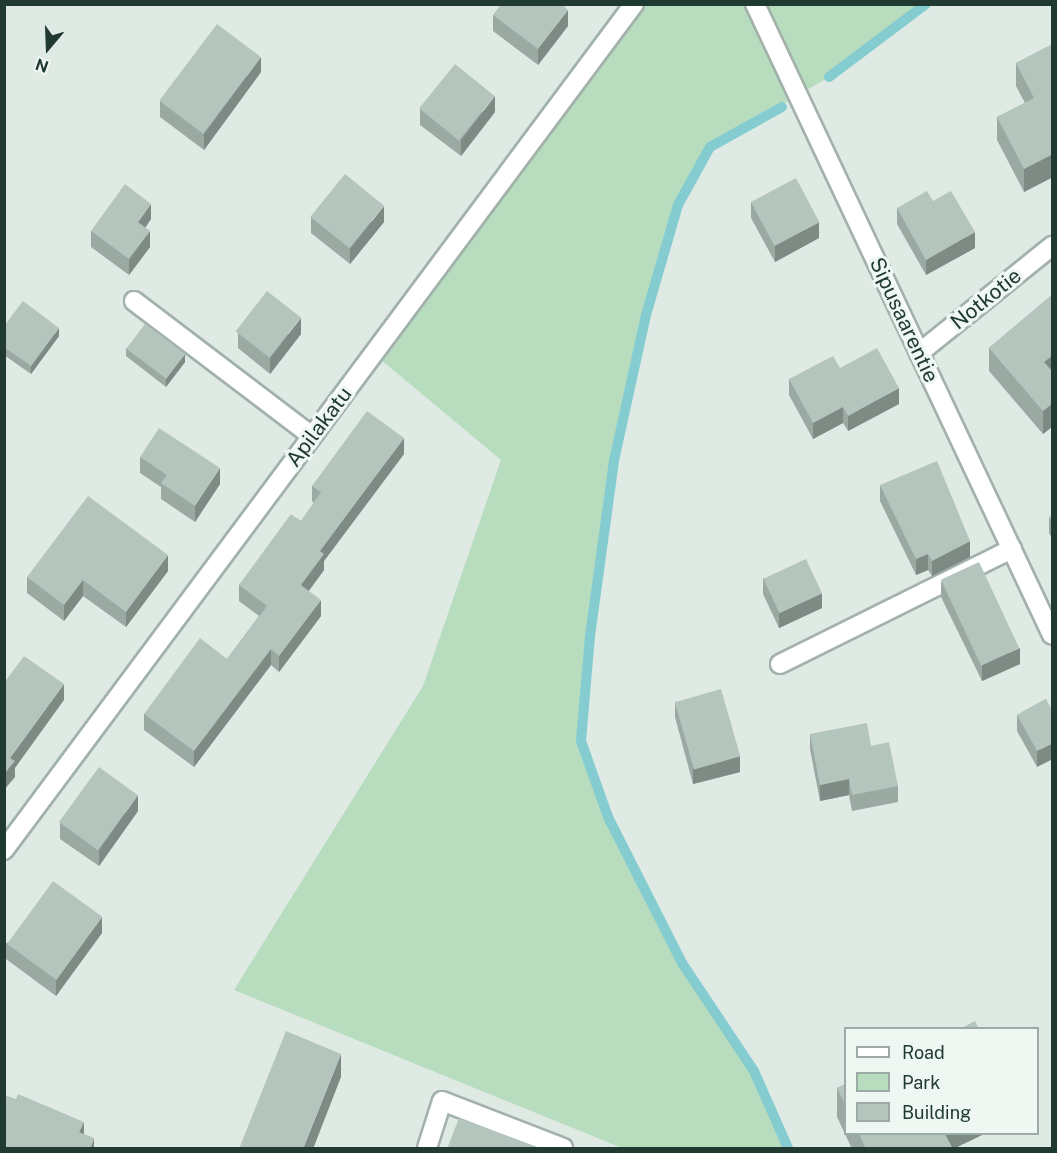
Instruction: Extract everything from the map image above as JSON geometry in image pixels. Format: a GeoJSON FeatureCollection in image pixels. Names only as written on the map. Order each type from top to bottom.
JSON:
{"type":"FeatureCollection","features":[{"type":"Feature","properties":{"kind":"street","name":"Sipusaarentie"},"geometry":{"type":"LineString","coordinates":[[755,4],[1053,635]]}},
{"type":"Feature","properties":{"kind":"street","name":"Apilakatu"},"geometry":{"type":"LineString","coordinates":[[4,850],[633,5]]}},
{"type":"Feature","properties":{"kind":"street","name":"Notkotie"},"geometry":{"type":"LineString","coordinates":[[919,353],[1053,246]]}},
{"type":"Feature","properties":{"kind":"street"},"geometry":{"type":"LineString","coordinates":[[134,301],[312,436]]}},
{"type":"Feature","properties":{"kind":"street"},"geometry":{"type":"LineString","coordinates":[[780,664],[1012,549]]}},
{"type":"Feature","properties":{"kind":"street"},"geometry":{"type":"LineString","coordinates":[[427,1149],[442,1101],[563,1149]]}},
{"type":"Feature","properties":{"kind":"green space"},"geometry":{"type":"Polygon","coordinates":[[[634,5],[926,5],[829,77],[710,147],[678,205],[646,315],[614,461],[590,636],[581,741],[608,817],[682,962],[754,1071],[788,1148],[622,1148],[234,990],[423,686],[501,460],[374,354],[634,5]]]}},
{"type":"Feature","properties":{"kind":"building"},"geometry":{"type":"Polygon","coordinates":[[[501,4],[561,4],[568,10],[538,49],[493,15],[501,4]]]}},
{"type":"Feature","properties":{"kind":"building"},"geometry":{"type":"Polygon","coordinates":[[[217,24],[261,57],[203,134],[159,101],[217,24]]]}},
{"type":"Feature","properties":{"kind":"building"},"geometry":{"type":"Polygon","coordinates":[[[1053,44],[1053,154],[1024,169],[997,117],[1034,98],[1016,63],[1053,44]]]}},
{"type":"Feature","properties":{"kind":"building"},"geometry":{"type":"Polygon","coordinates":[[[455,64],[495,96],[459,140],[419,108],[455,64]]]}},
{"type":"Feature","properties":{"kind":"building"},"geometry":{"type":"Polygon","coordinates":[[[345,174],[384,205],[349,248],[310,217],[345,174]]]}},
{"type":"Feature","properties":{"kind":"building"},"geometry":{"type":"Polygon","coordinates":[[[796,178],[819,222],[774,246],[751,202],[796,178]]]}},
{"type":"Feature","properties":{"kind":"building"},"geometry":{"type":"Polygon","coordinates":[[[125,184],[151,204],[138,222],[150,231],[129,259],[91,231],[125,184]]]}},
{"type":"Feature","properties":{"kind":"building"},"geometry":{"type":"Polygon","coordinates":[[[927,191],[933,201],[951,191],[975,232],[926,260],[897,208],[927,191]]]}},
{"type":"Feature","properties":{"kind":"building"},"geometry":{"type":"Polygon","coordinates":[[[267,291],[301,317],[269,358],[236,331],[267,291]]]}},
{"type":"Feature","properties":{"kind":"building"},"geometry":{"type":"Polygon","coordinates":[[[1053,294],[1053,355],[1044,362],[1053,372],[1053,403],[1043,411],[989,348],[1053,294]]]}},
{"type":"Feature","properties":{"kind":"building"},"geometry":{"type":"Polygon","coordinates":[[[23,301],[59,328],[31,366],[4,347],[4,326],[23,301]]]}},
{"type":"Feature","properties":{"kind":"building"},"geometry":{"type":"Polygon","coordinates":[[[145,324],[185,354],[166,379],[126,349],[145,324]]]}},
{"type":"Feature","properties":{"kind":"building"},"geometry":{"type":"Polygon","coordinates":[[[877,348],[899,388],[848,416],[843,407],[813,423],[789,379],[833,356],[840,368],[877,348]]]}},
{"type":"Feature","properties":{"kind":"building"},"geometry":{"type":"Polygon","coordinates":[[[367,411],[404,438],[320,551],[324,554],[301,585],[321,600],[279,656],[271,649],[194,751],[144,714],[200,638],[227,659],[267,606],[239,585],[291,514],[301,521],[321,492],[312,486],[367,411]]]}},
{"type":"Feature","properties":{"kind":"building"},"geometry":{"type":"Polygon","coordinates":[[[159,428],[220,468],[195,506],[161,483],[167,475],[140,457],[159,428]]]}},
{"type":"Feature","properties":{"kind":"building"},"geometry":{"type":"Polygon","coordinates":[[[937,461],[970,541],[932,561],[928,554],[916,559],[880,485],[937,461]]]}},
{"type":"Feature","properties":{"kind":"building"},"geometry":{"type":"Polygon","coordinates":[[[88,496],[168,555],[126,612],[83,580],[64,605],[27,577],[88,496]]]}},
{"type":"Feature","properties":{"kind":"building"},"geometry":{"type":"Polygon","coordinates":[[[806,559],[822,593],[779,613],[763,579],[806,559]]]}},
{"type":"Feature","properties":{"kind":"building"},"geometry":{"type":"Polygon","coordinates":[[[979,562],[1019,648],[981,666],[941,580],[979,562]]]}},
{"type":"Feature","properties":{"kind":"building"},"geometry":{"type":"Polygon","coordinates":[[[24,656],[64,684],[10,758],[15,761],[4,774],[4,683],[24,656]]]}},
{"type":"Feature","properties":{"kind":"building"},"geometry":{"type":"Polygon","coordinates":[[[721,689],[740,756],[694,770],[675,702],[721,689]]]}},
{"type":"Feature","properties":{"kind":"building"},"geometry":{"type":"Polygon","coordinates":[[[1046,699],[1053,712],[1053,743],[1037,751],[1017,715],[1046,699]]]}},
{"type":"Feature","properties":{"kind":"building"},"geometry":{"type":"Polygon","coordinates":[[[867,723],[871,746],[889,742],[898,786],[852,795],[849,779],[820,785],[810,734],[867,723]]]}},
{"type":"Feature","properties":{"kind":"building"},"geometry":{"type":"Polygon","coordinates":[[[99,767],[138,795],[98,850],[59,822],[99,767]]]}},
{"type":"Feature","properties":{"kind":"building"},"geometry":{"type":"Polygon","coordinates":[[[53,881],[102,917],[57,980],[7,944],[53,881]]]}},
{"type":"Feature","properties":{"kind":"building"},"geometry":{"type":"Polygon","coordinates":[[[975,1021],[978,1027],[964,1027],[975,1021]]]}},
{"type":"Feature","properties":{"kind":"building"},"geometry":{"type":"Polygon","coordinates":[[[286,1031],[341,1054],[303,1149],[239,1149],[286,1031]]]}},
{"type":"Feature","properties":{"kind":"building"},"geometry":{"type":"Polygon","coordinates":[[[844,1085],[844,1102],[837,1088],[844,1085]]]}},
{"type":"Feature","properties":{"kind":"building"},"geometry":{"type":"Polygon","coordinates":[[[18,1094],[84,1122],[79,1132],[94,1138],[90,1149],[4,1149],[4,1095],[16,1099],[18,1094]]]}},
{"type":"Feature","properties":{"kind":"building"},"geometry":{"type":"Polygon","coordinates":[[[459,1118],[543,1149],[447,1149],[459,1118]]]}},
{"type":"Feature","properties":{"kind":"building"},"geometry":{"type":"Polygon","coordinates":[[[859,1135],[946,1135],[953,1149],[866,1149],[859,1135]]]}},
{"type":"Feature","properties":{"kind":"waterway"},"geometry":{"type":"LineString","coordinates":[[829,77],[926,4]]}},
{"type":"Feature","properties":{"kind":"waterway"},"geometry":{"type":"LineString","coordinates":[[782,107],[710,147],[678,205],[646,315],[614,461],[590,636],[581,741],[608,817],[682,963],[754,1071],[788,1148]]}}]}
